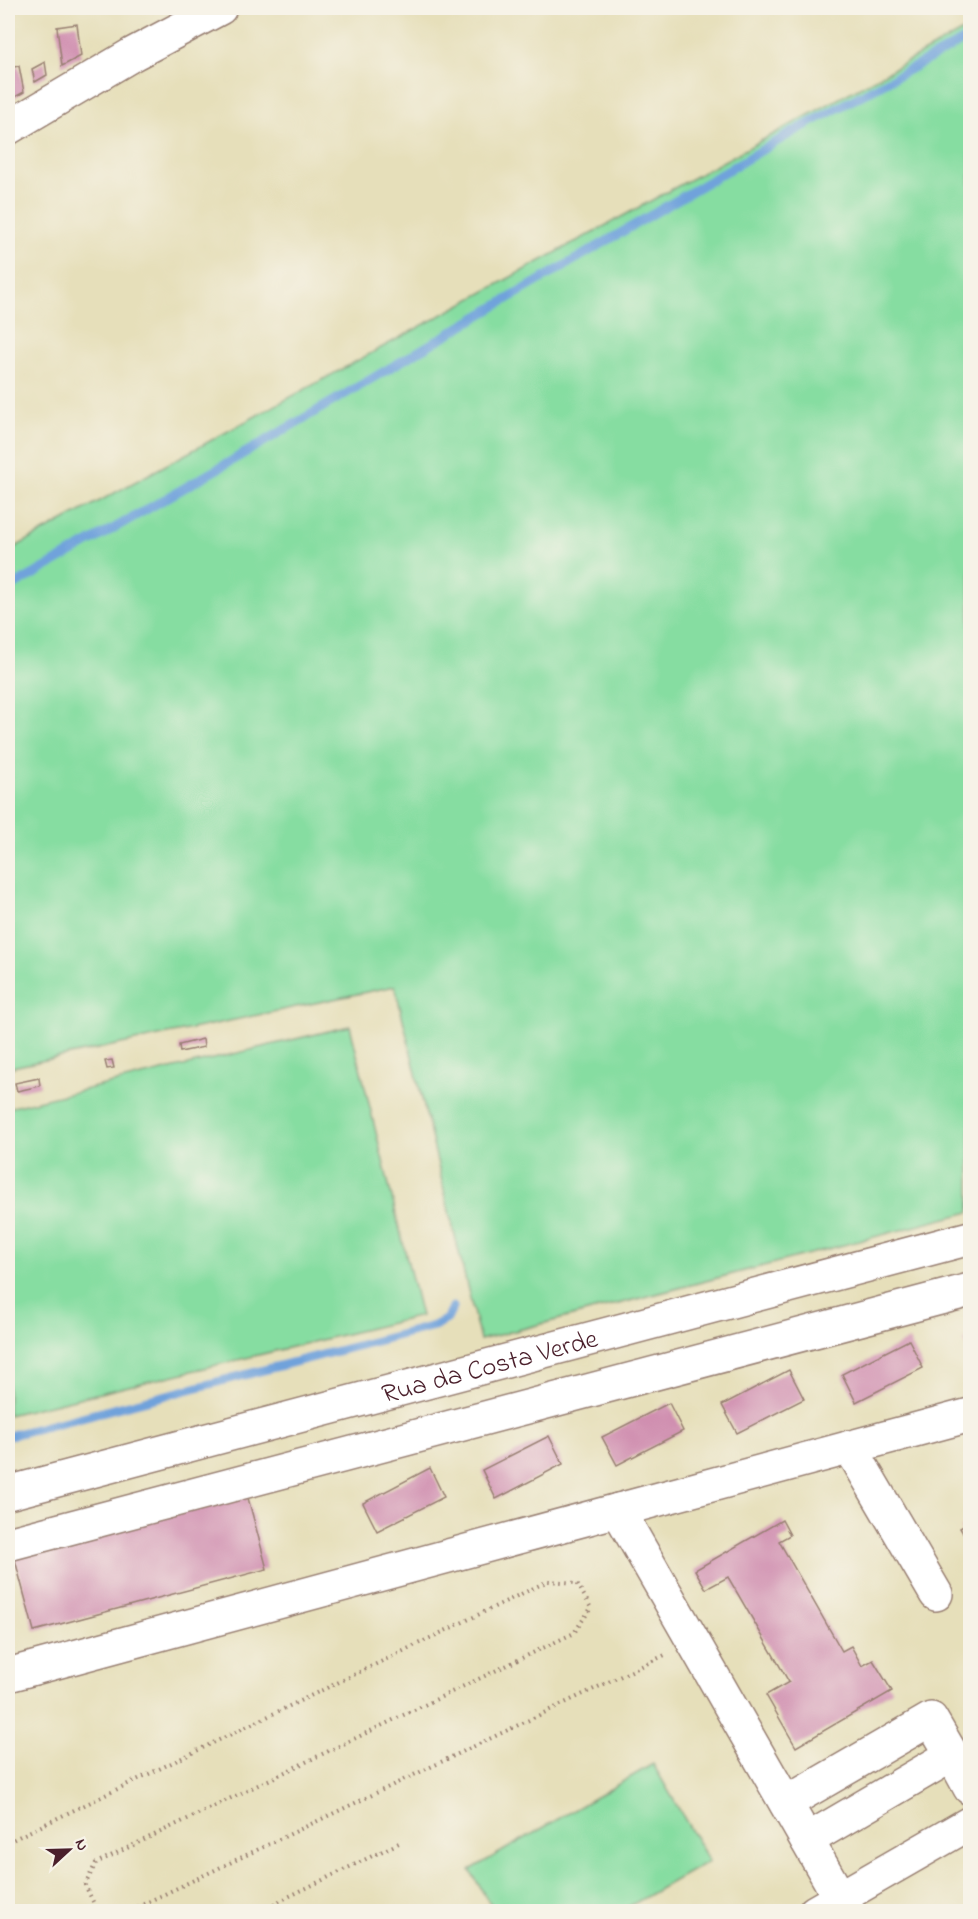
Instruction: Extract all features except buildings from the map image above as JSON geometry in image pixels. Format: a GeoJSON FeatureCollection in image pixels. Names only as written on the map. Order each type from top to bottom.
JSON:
{"type":"FeatureCollection","features":[{"type":"Feature","properties":{"kind":"street"},"geometry":{"type":"LineString","coordinates":[[8,128],[133,54],[220,8]]}},
{"type":"Feature","properties":{"kind":"street","name":"Rua da Costa Verde"},"geometry":{"type":"LineString","coordinates":[[8,1493],[970,1238]]}},
{"type":"Feature","properties":{"kind":"street"},"geometry":{"type":"LineString","coordinates":[[8,1544],[970,1290]]}},
{"type":"Feature","properties":{"kind":"street"},"geometry":{"type":"LineString","coordinates":[[8,1675],[970,1415]]}},
{"type":"Feature","properties":{"kind":"street"},"geometry":{"type":"LineString","coordinates":[[849,1448],[936,1594]]}},
{"type":"Feature","properties":{"kind":"street"},"geometry":{"type":"LineString","coordinates":[[618,1510],[807,1840],[834,1907],[970,1822]]}},
{"type":"Feature","properties":{"kind":"street"},"geometry":{"type":"LineString","coordinates":[[786,1803],[931,1719],[970,1788]]}},
{"type":"Feature","properties":{"kind":"street"},"geometry":{"type":"LineString","coordinates":[[807,1840],[952,1755]]}},
{"type":"Feature","properties":{"kind":"path"},"geometry":{"type":"LineString","coordinates":[[8,1842],[548,1581],[577,1583],[591,1608],[574,1633],[96,1863],[85,1886],[98,1911]]}},
{"type":"Feature","properties":{"kind":"path"},"geometry":{"type":"LineString","coordinates":[[127,1911],[693,1641]]}},
{"type":"Feature","properties":{"kind":"path"},"geometry":{"type":"LineString","coordinates":[[256,1911],[399,1843]]}},
{"type":"Feature","properties":{"kind":"green space"},"geometry":{"type":"Polygon","coordinates":[[[970,27],[970,1212],[480,1340],[395,986],[8,1068],[8,551],[970,27]]]}},
{"type":"Feature","properties":{"kind":"green space"},"geometry":{"type":"Polygon","coordinates":[[[350,1026],[421,1316],[8,1415],[8,1108],[350,1026]]]}},
{"type":"Feature","properties":{"kind":"green space"},"geometry":{"type":"Polygon","coordinates":[[[653,1764],[709,1861],[621,1911],[494,1911],[470,1870],[653,1764]]]}},
{"type":"Feature","properties":{"kind":"waterway"},"geometry":{"type":"LineString","coordinates":[[8,589],[793,132],[970,37]]}},
{"type":"Feature","properties":{"kind":"waterway"},"geometry":{"type":"LineString","coordinates":[[8,1436],[434,1326],[447,1319],[453,1307]]}}]}
